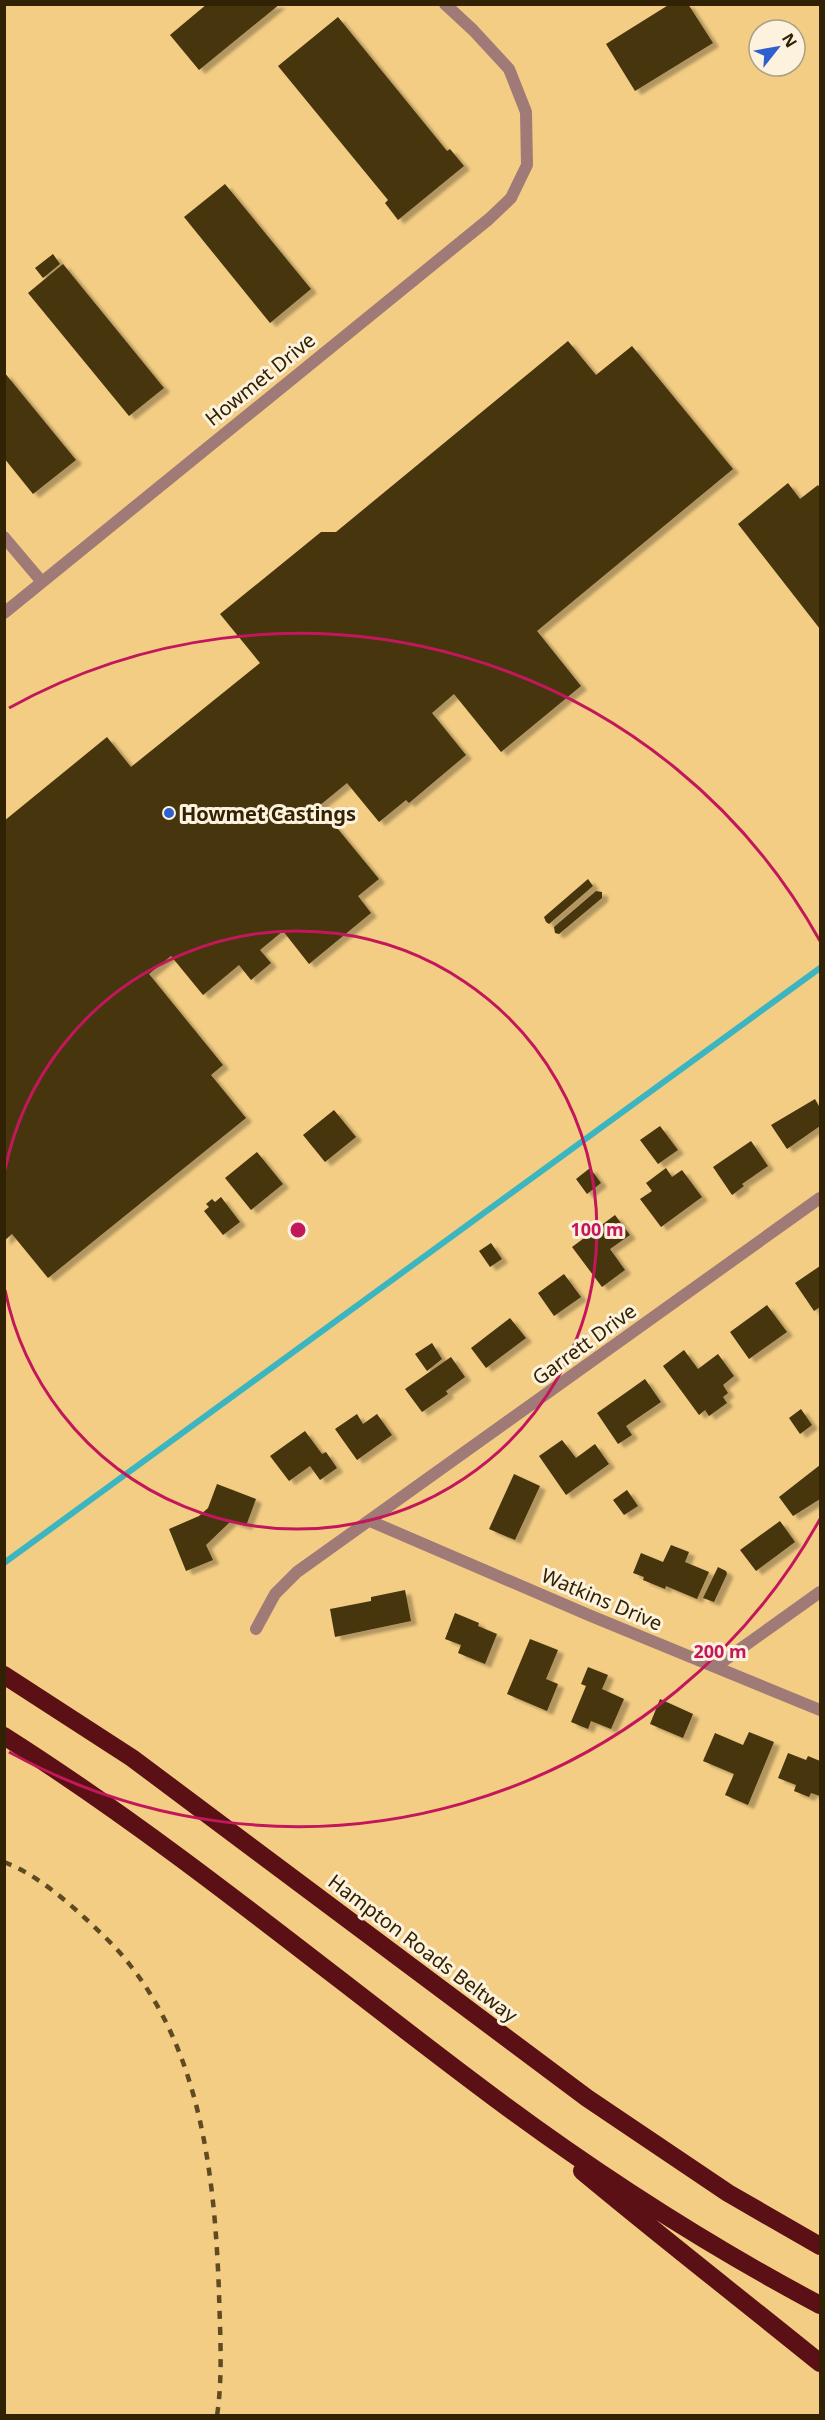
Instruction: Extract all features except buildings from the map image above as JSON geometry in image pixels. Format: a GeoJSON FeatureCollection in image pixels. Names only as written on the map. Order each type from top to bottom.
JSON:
{"type":"FeatureCollection","features":[{"type":"Feature","properties":{"kind":"highway","name":"Hampton Roads Beltway"},"geometry":{"type":"LineString","coordinates":[[4,1675],[132,1758],[587,2098],[728,2193],[820,2246]]}},
{"type":"Feature","properties":{"kind":"highway"},"geometry":{"type":"LineString","coordinates":[[4,1736],[191,1864],[498,2100],[679,2252],[742,2299],[820,2363]]}},
{"type":"Feature","properties":{"kind":"highway"},"geometry":{"type":"LineString","coordinates":[[498,2100],[646,2202],[762,2274],[820,2306]]}},
{"type":"Feature","properties":{"kind":"street","name":"Howmet Drive"},"geometry":{"type":"LineString","coordinates":[[4,613],[489,219],[511,198],[527,165],[526,112],[509,69],[445,4]]}},
{"type":"Feature","properties":{"kind":"street"},"geometry":{"type":"LineString","coordinates":[[4,537],[42,582]]}},
{"type":"Feature","properties":{"kind":"street","name":"Garrett Drive"},"geometry":{"type":"LineString","coordinates":[[256,1629],[267,1606],[285,1582],[820,1198]]}},
{"type":"Feature","properties":{"kind":"street","name":"Watkins Drive"},"geometry":{"type":"LineString","coordinates":[[370,1521],[820,1710]]}},
{"type":"Feature","properties":{"kind":"street"},"geometry":{"type":"LineString","coordinates":[[715,1667],[820,1592]]}},
{"type":"Feature","properties":{"kind":"waterway"},"geometry":{"type":"LineString","coordinates":[[4,1563],[820,968]]}},
{"type":"Feature","properties":{"kind":"railway"},"geometry":{"type":"LineString","coordinates":[[4,1862],[27,1873],[58,1894],[114,1947],[130,1965],[154,2001],[174,2039],[189,2079],[200,2121],[214,2207],[220,2339],[217,2416]]}},
{"type":"Feature","properties":{"kind":"place","name":"Howmet Castings"},"geometry":{"type":"Point","coordinates":[169,813]}}]}
